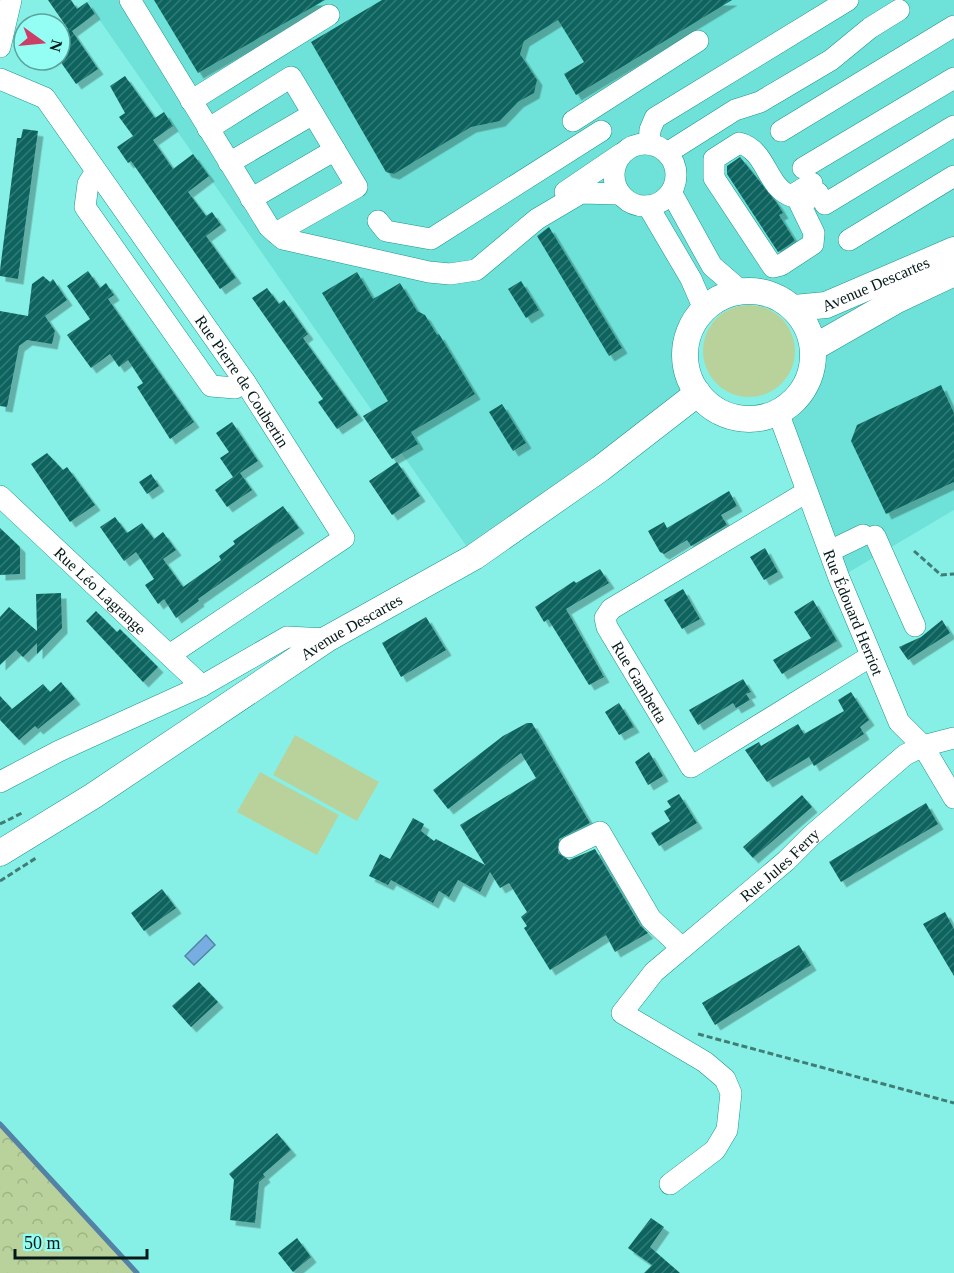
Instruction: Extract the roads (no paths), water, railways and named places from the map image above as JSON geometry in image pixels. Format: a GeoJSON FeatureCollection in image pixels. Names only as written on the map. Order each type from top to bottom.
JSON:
{"type":"FeatureCollection","features":[{"type":"Feature","properties":{"kind":"main road","name":"Avenue Descartes"},"geometry":{"type":"LineString","coordinates":[[794,308],[826,305],[954,250]]}},
{"type":"Feature","properties":{"kind":"main road","name":"Avenue Descartes"},"geometry":{"type":"LineString","coordinates":[[813,348],[897,300],[954,273]]}},
{"type":"Feature","properties":{"kind":"main road","name":"Avenue Descartes"},"geometry":{"type":"LineString","coordinates":[[741,291],[762,291],[781,298],[794,308],[810,333],[813,348],[813,367],[807,384],[796,398],[778,412],[761,418],[743,418],[726,414],[710,406],[698,393],[687,368],[685,351],[688,335],[704,309],[727,294],[741,291]]}},
{"type":"Feature","properties":{"kind":"main road","name":"Avenue Descartes"},"geometry":{"type":"LineString","coordinates":[[0,853],[101,791],[327,639],[474,557],[600,469],[698,393]]}},
{"type":"Feature","properties":{"kind":"street"},"geometry":{"type":"LineString","coordinates":[[0,25],[2,0]]}},
{"type":"Feature","properties":{"kind":"street"},"geometry":{"type":"LineString","coordinates":[[0,47],[11,0]]}},
{"type":"Feature","properties":{"kind":"street"},"geometry":{"type":"LineString","coordinates":[[130,0],[251,199],[269,227],[283,239],[429,272],[450,274],[476,270],[537,219],[581,193],[620,194],[637,205],[648,206],[665,199],[671,192],[676,170],[658,148],[650,130],[655,118],[848,0]]}},
{"type":"Feature","properties":{"kind":"street"},"geometry":{"type":"LineString","coordinates":[[476,270],[486,244],[497,233],[602,170],[624,152],[638,145],[658,148],[735,110],[760,102],[831,60],[870,28],[899,10]]}},
{"type":"Feature","properties":{"kind":"street"},"geometry":{"type":"LineString","coordinates":[[190,100],[329,15]]}},
{"type":"Feature","properties":{"kind":"street"},"geometry":{"type":"LineString","coordinates":[[781,131],[954,26]]}},
{"type":"Feature","properties":{"kind":"street"},"geometry":{"type":"LineString","coordinates":[[573,121],[698,41]]}},
{"type":"Feature","properties":{"kind":"street"},"geometry":{"type":"LineString","coordinates":[[208,129],[291,77],[357,187],[276,233]]}},
{"type":"Feature","properties":{"kind":"street"},"geometry":{"type":"LineString","coordinates":[[954,78],[814,187],[800,204],[814,233],[813,244],[781,265],[772,267],[714,178],[712,165],[714,159],[739,143],[753,148],[781,193],[791,196],[814,187],[954,126]]}},
{"type":"Feature","properties":{"kind":"street","name":"Rue Pierre de Coubertin"},"geometry":{"type":"LineString","coordinates":[[0,79],[45,98],[245,382],[344,538],[171,654]]}},
{"type":"Feature","properties":{"kind":"street"},"geometry":{"type":"LineString","coordinates":[[229,163],[313,114]]}},
{"type":"Feature","properties":{"kind":"street"},"geometry":{"type":"LineString","coordinates":[[378,221],[386,231],[432,239],[601,131]]}},
{"type":"Feature","properties":{"kind":"street"},"geometry":{"type":"LineString","coordinates":[[251,199],[335,150]]}},
{"type":"Feature","properties":{"kind":"street"},"geometry":{"type":"LineString","coordinates":[[620,194],[614,177],[615,168],[624,152]]}},
{"type":"Feature","properties":{"kind":"street"},"geometry":{"type":"LineString","coordinates":[[96,171],[88,184],[85,207],[211,386],[235,388],[245,382]]}},
{"type":"Feature","properties":{"kind":"street"},"geometry":{"type":"LineString","coordinates":[[849,240],[954,176]]}},
{"type":"Feature","properties":{"kind":"street"},"geometry":{"type":"LineString","coordinates":[[671,192],[712,266],[741,291]]}},
{"type":"Feature","properties":{"kind":"street"},"geometry":{"type":"LineString","coordinates":[[648,206],[691,279],[704,309]]}},
{"type":"Feature","properties":{"kind":"street","name":"Rue Édouard Herriot"},"geometry":{"type":"LineString","coordinates":[[778,412],[806,493],[899,722],[923,746],[954,798]]}},
{"type":"Feature","properties":{"kind":"street","name":"Rue Gambetta"},"geometry":{"type":"LineString","coordinates":[[806,493],[611,609],[605,618],[607,627],[691,767],[871,656]]}},
{"type":"Feature","properties":{"kind":"street","name":"Rue Léo Lagrange"},"geometry":{"type":"LineString","coordinates":[[0,496],[171,654],[202,686]]}},
{"type":"Feature","properties":{"kind":"street"},"geometry":{"type":"LineString","coordinates":[[830,551],[869,535],[915,626]]}},
{"type":"Feature","properties":{"kind":"street"},"geometry":{"type":"LineString","coordinates":[[0,782],[59,751],[202,686],[287,636],[327,639]]}},
{"type":"Feature","properties":{"kind":"street","name":"Rue Jules Ferry"},"geometry":{"type":"LineString","coordinates":[[670,1184],[715,1150],[727,1130],[731,1093],[725,1079],[705,1062],[622,1013],[654,972],[786,861],[812,835],[905,755],[923,746],[954,738]]}},
{"type":"Feature","properties":{"kind":"street"},"geometry":{"type":"LineString","coordinates":[[569,847],[600,832],[651,919],[682,948]]}},
{"type":"Feature","properties":{"kind":"waterway"},"geometry":{"type":"LineString","coordinates":[[0,1124],[137,1273]]}}]}
